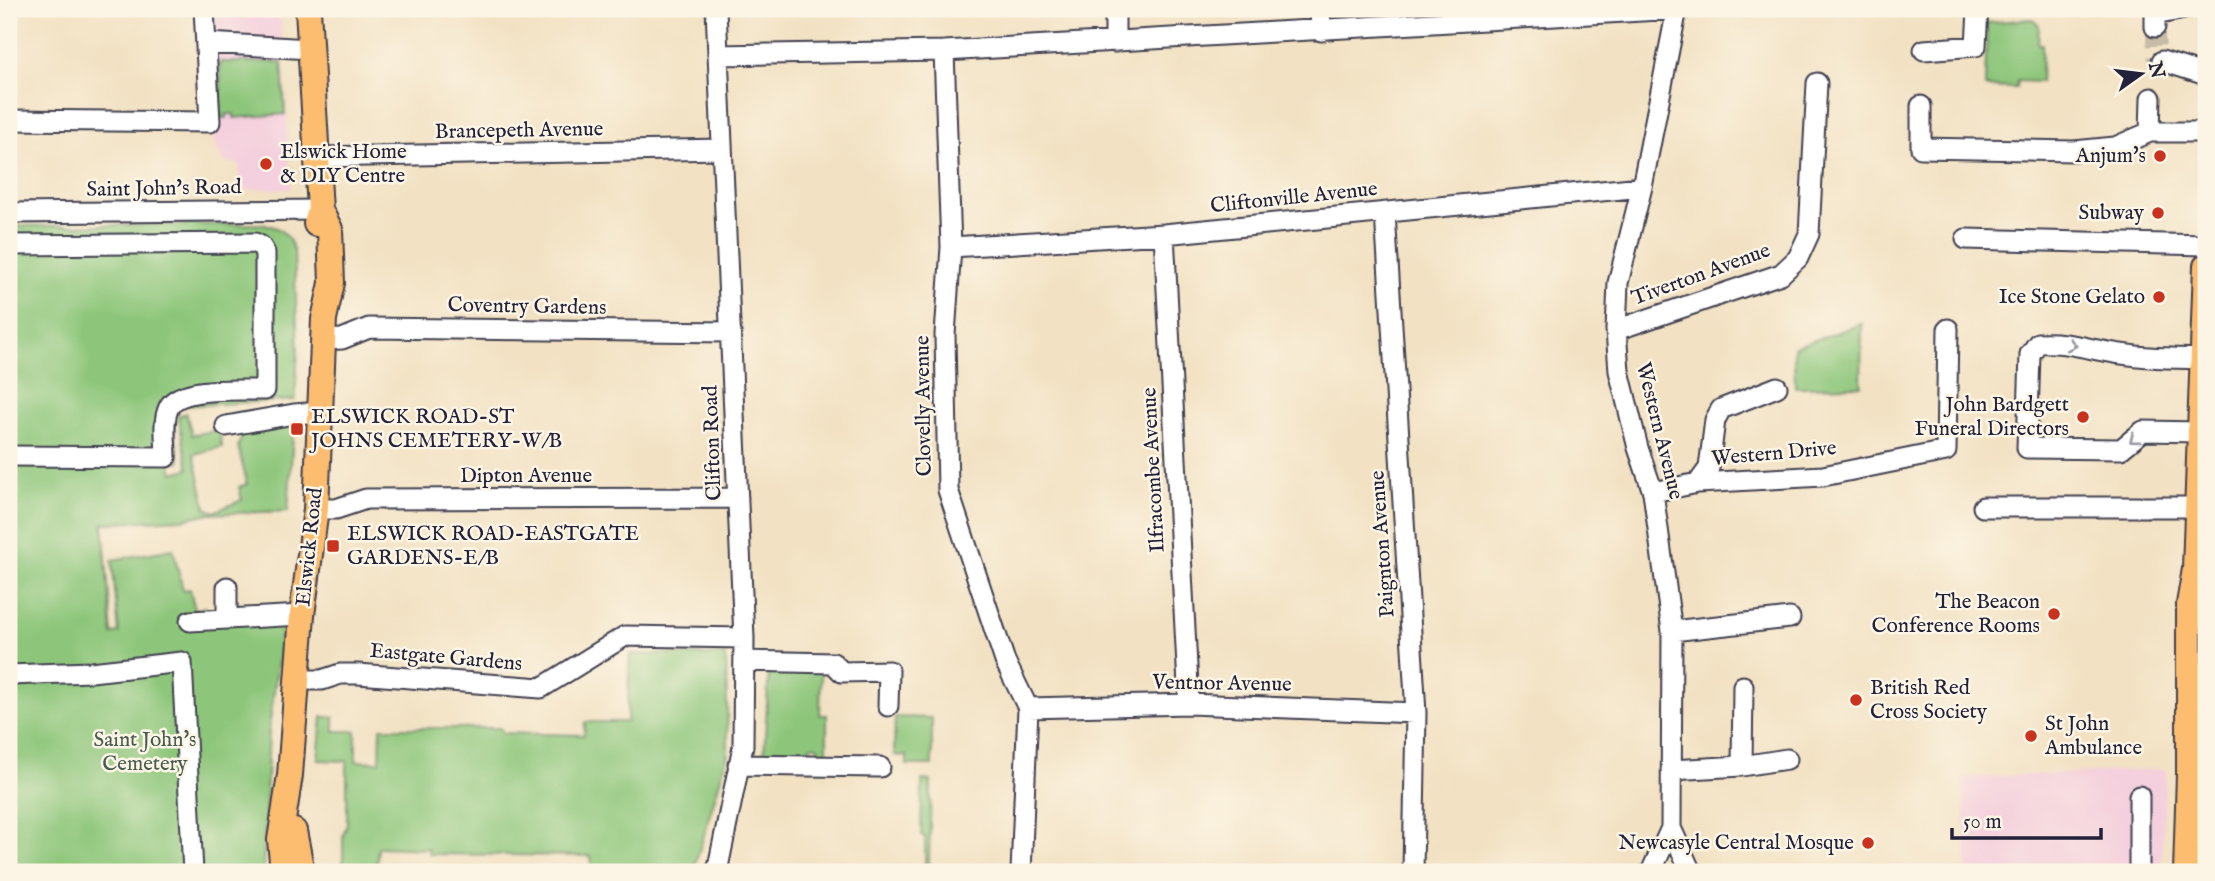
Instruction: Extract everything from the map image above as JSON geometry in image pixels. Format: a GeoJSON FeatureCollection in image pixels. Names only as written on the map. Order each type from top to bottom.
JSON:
{"type":"FeatureCollection","features":[{"type":"Feature","properties":{"kind":"main road","name":"Elswick Road"},"geometry":{"type":"LineString","coordinates":[[283,872],[280,840],[290,775],[310,680],[302,615],[326,509],[321,412],[330,332],[316,284],[314,230],[320,210],[325,157],[310,49],[308,9]]}},
{"type":"Feature","properties":{"kind":"main road"},"geometry":{"type":"LineString","coordinates":[[2186,872],[2197,837],[2198,604],[2195,569],[2206,266]]}},
{"type":"Feature","properties":{"kind":"main road","name":"Elswick Road"},"geometry":{"type":"LineString","coordinates":[[290,775],[294,839],[302,872]]}},
{"type":"Feature","properties":{"kind":"street"},"geometry":{"type":"LineString","coordinates":[[9,121],[210,121],[204,9]]}},
{"type":"Feature","properties":{"kind":"street","name":"Clifton Road"},"geometry":{"type":"LineString","coordinates":[[716,9],[744,638],[743,746],[717,872]]}},
{"type":"Feature","properties":{"kind":"street"},"geometry":{"type":"LineString","coordinates":[[1115,9],[1115,42]]}},
{"type":"Feature","properties":{"kind":"street"},"geometry":{"type":"LineString","coordinates":[[1320,9],[1321,31]]}},
{"type":"Feature","properties":{"kind":"street"},"geometry":{"type":"LineString","coordinates":[[718,55],[944,51],[1677,9]]}},
{"type":"Feature","properties":{"kind":"street","name":"Western Avenue"},"geometry":{"type":"LineString","coordinates":[[1677,9],[1642,187],[1618,283],[1616,330],[1619,371],[1638,449],[1653,492],[1672,631],[1671,828],[1691,872]]}},
{"type":"Feature","properties":{"kind":"street"},"geometry":{"type":"LineString","coordinates":[[1924,50],[1976,46],[1978,9]]}},
{"type":"Feature","properties":{"kind":"street"},"geometry":{"type":"LineString","coordinates":[[2155,27],[2155,15],[2184,9]]}},
{"type":"Feature","properties":{"kind":"street"},"geometry":{"type":"LineString","coordinates":[[206,43],[310,49]]}},
{"type":"Feature","properties":{"kind":"street","name":"Clovelly Avenue"},"geometry":{"type":"LineString","coordinates":[[944,51],[951,247],[945,335],[948,490],[1005,661],[1028,708],[1021,872]]}},
{"type":"Feature","properties":{"kind":"street"},"geometry":{"type":"LineString","coordinates":[[2162,61],[2206,75]]}},
{"type":"Feature","properties":{"kind":"street","name":"Tiverton Avenue"},"geometry":{"type":"LineString","coordinates":[[1616,330],[1780,274],[1804,263],[1809,234],[1817,83]]}},
{"type":"Feature","properties":{"kind":"street"},"geometry":{"type":"LineString","coordinates":[[2150,132],[2151,98]]}},
{"type":"Feature","properties":{"kind":"street"},"geometry":{"type":"LineString","coordinates":[[1921,106],[1921,148],[2074,151],[2115,147],[2150,132],[2206,132]]}},
{"type":"Feature","properties":{"kind":"street","name":"Brancepeth Avenue"},"geometry":{"type":"LineString","coordinates":[[325,157],[722,149]]}},
{"type":"Feature","properties":{"kind":"street","name":"Cliftonville Avenue"},"geometry":{"type":"LineString","coordinates":[[951,247],[1164,234],[1642,187]]}},
{"type":"Feature","properties":{"kind":"street","name":"Saint John's Road"},"geometry":{"type":"LineString","coordinates":[[9,213],[320,210]]}},
{"type":"Feature","properties":{"kind":"street","name":"Paignton Avenue"},"geometry":{"type":"LineString","coordinates":[[1385,213],[1416,713],[1413,872]]}},
{"type":"Feature","properties":{"kind":"street","name":"Ilfracombe Avenue"},"geometry":{"type":"LineString","coordinates":[[1164,234],[1189,704]]}},
{"type":"Feature","properties":{"kind":"street"},"geometry":{"type":"LineString","coordinates":[[1966,239],[2206,245]]}},
{"type":"Feature","properties":{"kind":"street"},"geometry":{"type":"LineString","coordinates":[[9,245],[255,243],[261,246],[265,253],[265,390],[198,391],[170,404],[166,416],[166,457],[9,456]]}},
{"type":"Feature","properties":{"kind":"street","name":"Coventry Gardens"},"geometry":{"type":"LineString","coordinates":[[330,332],[369,328],[730,332]]}},
{"type":"Feature","properties":{"kind":"street","name":"Western Drive"},"geometry":{"type":"LineString","coordinates":[[1653,492],[1698,483],[1823,476],[1946,450],[1948,329]]}},
{"type":"Feature","properties":{"kind":"street"},"geometry":{"type":"LineString","coordinates":[[2200,432],[2143,431],[2121,449],[2026,448],[2030,354],[2038,343],[2056,341],[2150,358],[2203,359]]}},
{"type":"Feature","properties":{"kind":"street"},"geometry":{"type":"LineString","coordinates":[[1698,483],[1709,468],[1715,420],[1721,409],[1777,387]]}},
{"type":"Feature","properties":{"kind":"street"},"geometry":{"type":"LineString","coordinates":[[226,426],[321,412]]}},
{"type":"Feature","properties":{"kind":"street","name":"Dipton Avenue"},"geometry":{"type":"LineString","coordinates":[[326,509],[366,499],[738,498]]}},
{"type":"Feature","properties":{"kind":"street"},"geometry":{"type":"LineString","coordinates":[[1983,507],[2197,507]]}},
{"type":"Feature","properties":{"kind":"street"},"geometry":{"type":"LineString","coordinates":[[227,587],[227,612],[233,618]]}},
{"type":"Feature","properties":{"kind":"street"},"geometry":{"type":"LineString","coordinates":[[190,621],[302,615]]}},
{"type":"Feature","properties":{"kind":"street"},"geometry":{"type":"LineString","coordinates":[[1672,631],[1790,618]]}},
{"type":"Feature","properties":{"kind":"street","name":"Eastgate Gardens"},"geometry":{"type":"LineString","coordinates":[[310,680],[340,674],[358,674],[541,688],[625,636],[744,638]]}},
{"type":"Feature","properties":{"kind":"street"},"geometry":{"type":"LineString","coordinates":[[744,661],[833,663],[842,671],[889,671],[888,706]]}},
{"type":"Feature","properties":{"kind":"street"},"geometry":{"type":"LineString","coordinates":[[9,675],[91,672],[182,662],[193,872]]}},
{"type":"Feature","properties":{"kind":"street"},"geometry":{"type":"LineString","coordinates":[[1742,766],[1743,686]]}},
{"type":"Feature","properties":{"kind":"street","name":"Ventnor Avenue"},"geometry":{"type":"LineString","coordinates":[[1028,708],[1189,704],[1416,713]]}},
{"type":"Feature","properties":{"kind":"street"},"geometry":{"type":"LineString","coordinates":[[1671,770],[1742,766],[1787,758]]}},
{"type":"Feature","properties":{"kind":"street"},"geometry":{"type":"LineString","coordinates":[[738,765],[880,767]]}},
{"type":"Feature","properties":{"kind":"street"},"geometry":{"type":"LineString","coordinates":[[2139,796],[2139,872]]}},
{"type":"Feature","properties":{"kind":"street","name":"Western Avenue"},"geometry":{"type":"LineString","coordinates":[[1651,872],[1671,828]]}},
{"type":"Feature","properties":{"kind":"shaded area"},"geometry":{"type":"Polygon","coordinates":[[[212,9],[280,9],[291,189],[239,189],[239,164],[224,162],[214,143],[214,129],[218,128],[212,9]]]}},
{"type":"Feature","properties":{"kind":"shaded area"},"geometry":{"type":"Polygon","coordinates":[[[2166,769],[2161,872],[1967,872],[1963,778],[2166,769]]]}},
{"type":"Feature","properties":{"kind":"green space"},"geometry":{"type":"Polygon","coordinates":[[[2033,19],[2039,25],[2038,44],[2042,44],[2041,82],[2017,81],[2016,88],[1985,87],[1987,23],[2033,19]]]}},
{"type":"Feature","properties":{"kind":"green space"},"geometry":{"type":"Polygon","coordinates":[[[220,62],[282,62],[285,114],[234,118],[234,114],[227,114],[227,118],[221,118],[220,62]]]}},
{"type":"Feature","properties":{"kind":"green space","name":"Saint John's Cemetery"},"geometry":{"type":"Polygon","coordinates":[[[261,224],[282,232],[289,239],[294,251],[298,348],[295,400],[183,406],[172,417],[180,461],[170,462],[173,473],[189,469],[178,416],[186,413],[192,435],[219,430],[222,447],[194,454],[206,508],[214,512],[242,500],[239,487],[247,484],[238,446],[243,434],[294,419],[288,511],[206,514],[182,519],[103,523],[112,634],[119,633],[112,560],[173,549],[183,590],[190,589],[195,610],[205,607],[207,612],[221,608],[283,622],[269,729],[263,872],[9,872],[9,226],[261,224]]]}},
{"type":"Feature","properties":{"kind":"green space"},"geometry":{"type":"Polygon","coordinates":[[[1862,324],[1861,386],[1795,387],[1794,347],[1862,324]]]}},
{"type":"Feature","properties":{"kind":"green space"},"geometry":{"type":"Polygon","coordinates":[[[630,654],[726,655],[728,753],[693,872],[592,872],[591,856],[429,854],[429,849],[378,847],[377,865],[343,865],[343,836],[347,823],[347,761],[318,760],[322,717],[334,717],[334,731],[356,731],[356,761],[380,762],[381,728],[500,728],[503,733],[584,735],[585,722],[627,722],[630,654]]]}},
{"type":"Feature","properties":{"kind":"green space"},"geometry":{"type":"Polygon","coordinates":[[[769,669],[821,670],[820,715],[827,715],[827,757],[824,757],[817,746],[810,746],[809,756],[764,756],[769,669]]]}},
{"type":"Feature","properties":{"kind":"green space"},"geometry":{"type":"Polygon","coordinates":[[[895,717],[932,718],[932,765],[907,765],[907,756],[894,755],[895,717]]]}},
{"type":"Feature","properties":{"kind":"green space"},"geometry":{"type":"Polygon","coordinates":[[[922,780],[931,781],[929,866],[925,865],[925,837],[921,836],[922,780]]]}},
{"type":"Feature","properties":{"kind":"tunnel"},"geometry":{"type":"LineString","coordinates":[[2155,27],[2157,59],[2162,61]]}},
{"type":"Feature","properties":{"kind":"place","name":"Anjum's"},"geometry":{"type":"Point","coordinates":[2160,156]}},
{"type":"Feature","properties":{"kind":"place","name":"Elswick Home & DIY Centre"},"geometry":{"type":"Point","coordinates":[266,164]}},
{"type":"Feature","properties":{"kind":"place","name":"Subway"},"geometry":{"type":"Point","coordinates":[2158,213]}},
{"type":"Feature","properties":{"kind":"place","name":"Ice Stone Gelato"},"geometry":{"type":"Point","coordinates":[2159,297]}},
{"type":"Feature","properties":{"kind":"place","name":"John Bardgett Funeral Directors"},"geometry":{"type":"Point","coordinates":[2083,417]}},
{"type":"Feature","properties":{"kind":"place","name":"ELSWICK ROAD-ST JOHNS CEMETERY-W/B"},"geometry":{"type":"Point","coordinates":[297,429]}},
{"type":"Feature","properties":{"kind":"place","name":"ELSWICK ROAD-EASTGATE GARDENS-E/B"},"geometry":{"type":"Point","coordinates":[333,546]}},
{"type":"Feature","properties":{"kind":"place","name":"The Beacon Conference Rooms"},"geometry":{"type":"Point","coordinates":[2054,614]}},
{"type":"Feature","properties":{"kind":"place","name":"British Red Cross Society"},"geometry":{"type":"Point","coordinates":[1856,700]}},
{"type":"Feature","properties":{"kind":"place","name":"St John Ambulance"},"geometry":{"type":"Point","coordinates":[2031,736]}},
{"type":"Feature","properties":{"kind":"place","name":"Newcasyle Central Mosque"},"geometry":{"type":"Point","coordinates":[1868,843]}}]}
